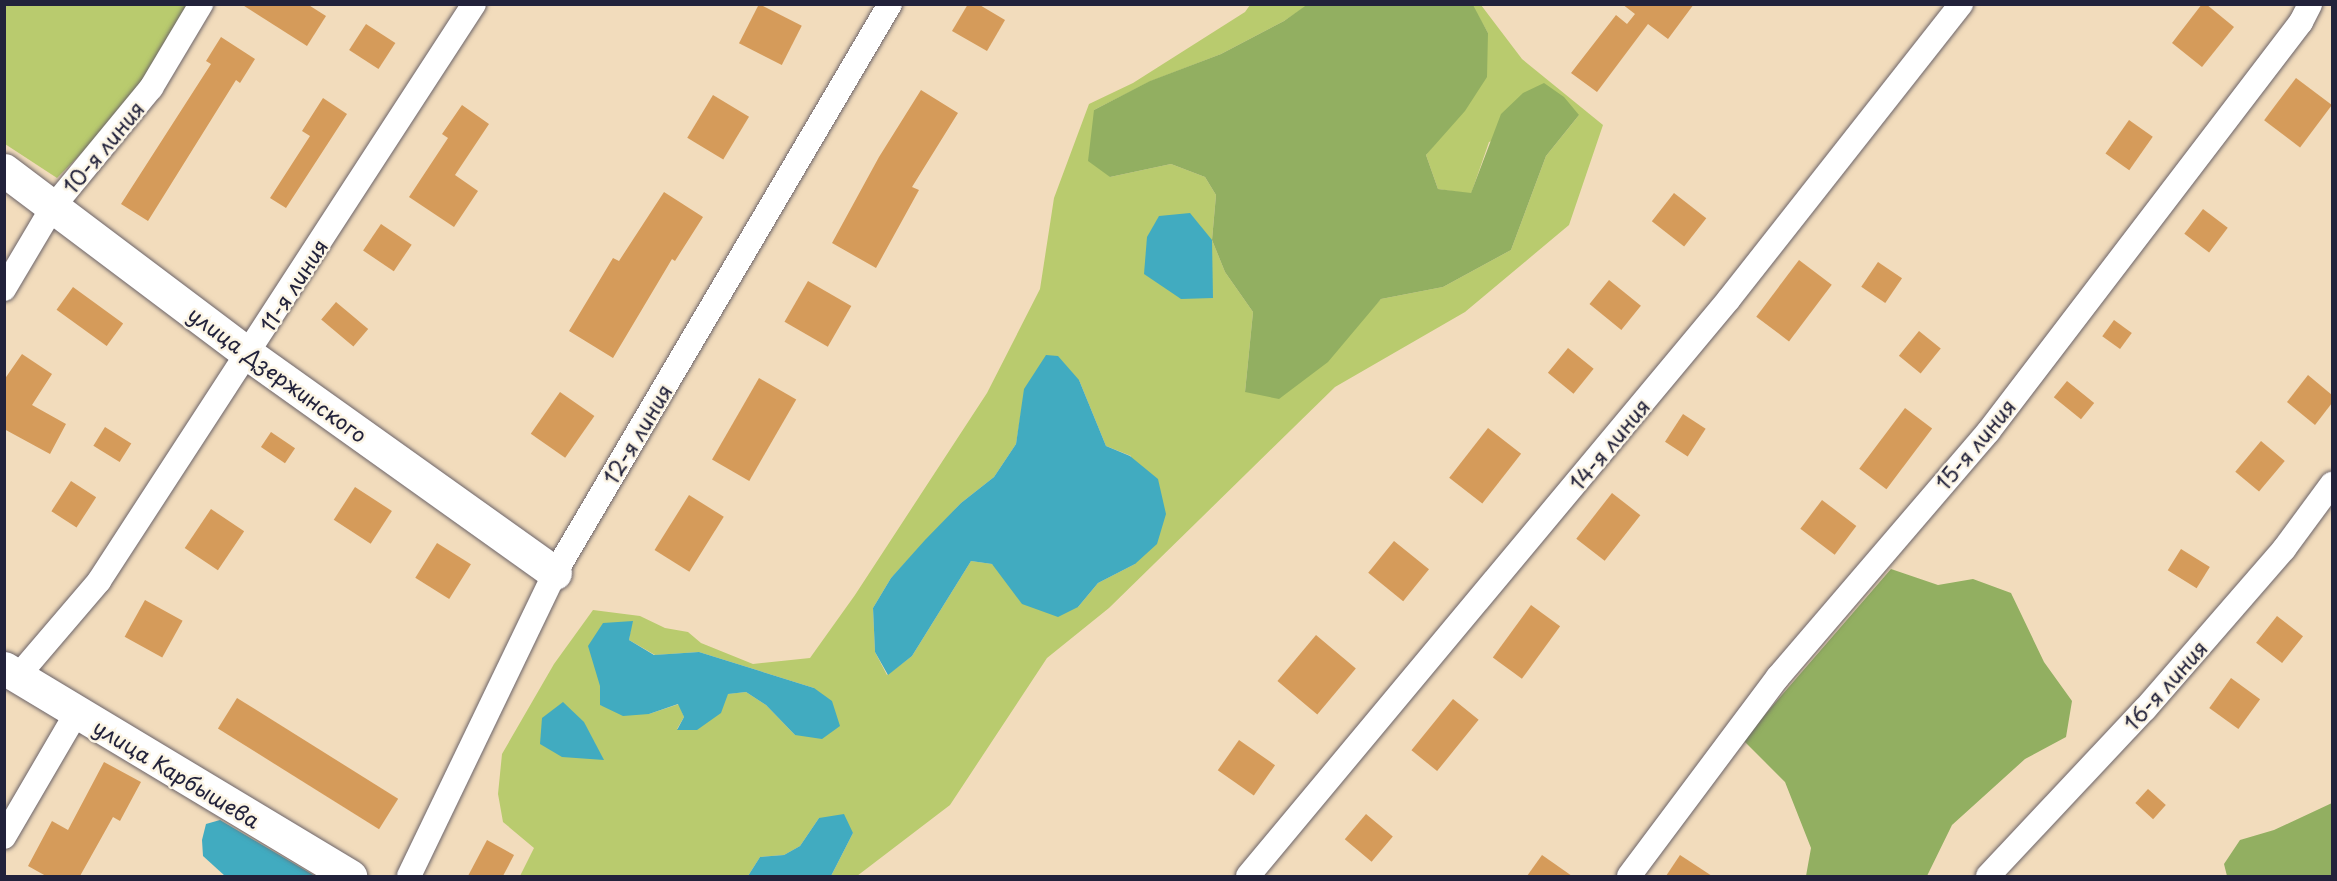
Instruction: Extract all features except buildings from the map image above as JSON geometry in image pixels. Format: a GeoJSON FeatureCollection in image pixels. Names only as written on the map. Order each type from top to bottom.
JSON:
{"type":"FeatureCollection","features":[{"type":"Feature","properties":{"kind":"street","name":"10-я линия"},"geometry":{"type":"LineString","coordinates":[[4,289],[52,208],[151,88],[201,4]]}},
{"type":"Feature","properties":{"kind":"street","name":"11-я линия"},"geometry":{"type":"LineString","coordinates":[[11,672],[99,581],[474,4]]}},
{"type":"Feature","properties":{"kind":"street","name":"12-я линия"},"geometry":{"type":"LineString","coordinates":[[409,876],[555,573],[890,4]]}},
{"type":"Feature","properties":{"kind":"street","name":"14-я линия"},"geometry":{"type":"LineString","coordinates":[[1248,876],[1730,299],[1961,4]]}},
{"type":"Feature","properties":{"kind":"street","name":"15-я линия"},"geometry":{"type":"LineString","coordinates":[[1629,876],[1778,677],[1995,423],[2301,22],[2310,4]]}},
{"type":"Feature","properties":{"kind":"street","name":"улица Дзержинского"},"geometry":{"type":"LineString","coordinates":[[4,170],[248,354],[555,573]]}},
{"type":"Feature","properties":{"kind":"street","name":"16-я линия"},"geometry":{"type":"LineString","coordinates":[[1988,876],[2153,700],[2284,549],[2332,484]]}},
{"type":"Feature","properties":{"kind":"street","name":"улица Карбышева"},"geometry":{"type":"LineString","coordinates":[[11,672],[350,876]]}},
{"type":"Feature","properties":{"kind":"street"},"geometry":{"type":"LineString","coordinates":[[4,837],[77,712]]}},
{"type":"Feature","properties":{"kind":"green space"},"geometry":{"type":"Polygon","coordinates":[[[1308,4],[1473,5],[1488,33],[1487,77],[1465,111],[1426,155],[1438,189],[1471,193],[1501,114],[1523,93],[1544,83],[1564,97],[1579,115],[1546,156],[1511,250],[1443,287],[1381,299],[1328,362],[1279,399],[1245,392],[1253,312],[1225,272],[1212,240],[1216,195],[1205,177],[1171,164],[1110,177],[1088,161],[1094,110],[1150,81],[1221,54],[1284,21],[1308,4]]]}},
{"type":"Feature","properties":{"kind":"green space"},"geometry":{"type":"Polygon","coordinates":[[[4,5],[194,5],[144,90],[57,178],[5,144],[4,5]]]}},
{"type":"Feature","properties":{"kind":"green space"},"geometry":{"type":"Polygon","coordinates":[[[1250,5],[1308,5],[1284,21],[1221,54],[1151,81],[1094,110],[1110,177],[1171,164],[1205,177],[1216,195],[1212,240],[1225,272],[1253,312],[1245,392],[1361,320],[1381,299],[1443,287],[1511,250],[1546,156],[1579,115],[1489,142],[1471,194],[1438,189],[1426,155],[1441,136],[1488,33],[1472,5],[1481,5],[1522,59],[1603,125],[1569,225],[1465,312],[1335,387],[1109,608],[1047,658],[950,805],[857,876],[831,876],[853,833],[819,818],[800,846],[784,855],[760,857],[748,876],[520,876],[534,848],[503,822],[498,794],[502,754],[554,664],[593,610],[640,616],[665,628],[688,632],[701,643],[753,664],[810,658],[855,595],[987,393],[1040,289],[1054,198],[1089,104],[1133,83],[1245,12],[1250,5]],[[1079,380],[1025,389],[1016,444],[994,477],[961,503],[891,578],[873,608],[875,652],[887,675],[912,656],[971,561],[992,564],[1078,607],[1098,583],[1135,564],[1131,456],[1106,446],[1079,380]],[[632,621],[600,686],[600,705],[649,714],[679,704],[684,717],[677,729],[720,713],[727,694],[746,692],[766,705],[795,735],[814,688],[699,652],[655,655],[629,640],[632,621]]]}},
{"type":"Feature","properties":{"kind":"green space"},"geometry":{"type":"Polygon","coordinates":[[[1891,569],[1938,585],[1973,579],[2011,593],[2044,662],[2072,701],[2066,737],[2025,759],[1952,825],[1927,876],[1806,876],[1811,848],[1785,782],[1743,740],[1891,569]]]}},
{"type":"Feature","properties":{"kind":"green space"},"geometry":{"type":"Polygon","coordinates":[[[2332,803],[2332,876],[2227,876],[2224,864],[2240,840],[2274,830],[2332,803]]]}},
{"type":"Feature","properties":{"kind":"water"},"geometry":{"type":"Polygon","coordinates":[[[1190,213],[1212,240],[1213,298],[1181,299],[1144,274],[1147,237],[1159,216],[1190,213]]]}},
{"type":"Feature","properties":{"kind":"water"},"geometry":{"type":"Polygon","coordinates":[[[1046,355],[1058,356],[1079,380],[1106,446],[1130,456],[1158,479],[1166,514],[1157,544],[1135,564],[1098,583],[1078,607],[1058,617],[1022,604],[992,564],[971,561],[912,656],[888,675],[875,652],[873,608],[891,578],[925,540],[961,503],[994,477],[1016,444],[1024,389],[1046,355]]]}},
{"type":"Feature","properties":{"kind":"water"},"geometry":{"type":"Polygon","coordinates":[[[633,621],[629,640],[654,655],[699,652],[814,688],[832,701],[840,726],[822,739],[795,735],[766,705],[746,692],[728,694],[721,713],[697,730],[677,730],[684,717],[678,704],[649,714],[623,716],[600,705],[600,686],[588,646],[603,623],[633,621]]]}},
{"type":"Feature","properties":{"kind":"water"},"geometry":{"type":"Polygon","coordinates":[[[563,702],[584,722],[604,760],[562,757],[540,744],[542,718],[563,702]]]}},
{"type":"Feature","properties":{"kind":"water"},"geometry":{"type":"Polygon","coordinates":[[[844,814],[853,833],[831,876],[748,876],[760,857],[784,855],[800,846],[819,818],[844,814]]]}},
{"type":"Feature","properties":{"kind":"water"},"geometry":{"type":"Polygon","coordinates":[[[220,820],[315,876],[225,876],[203,856],[202,840],[206,824],[220,820]]]}}]}
